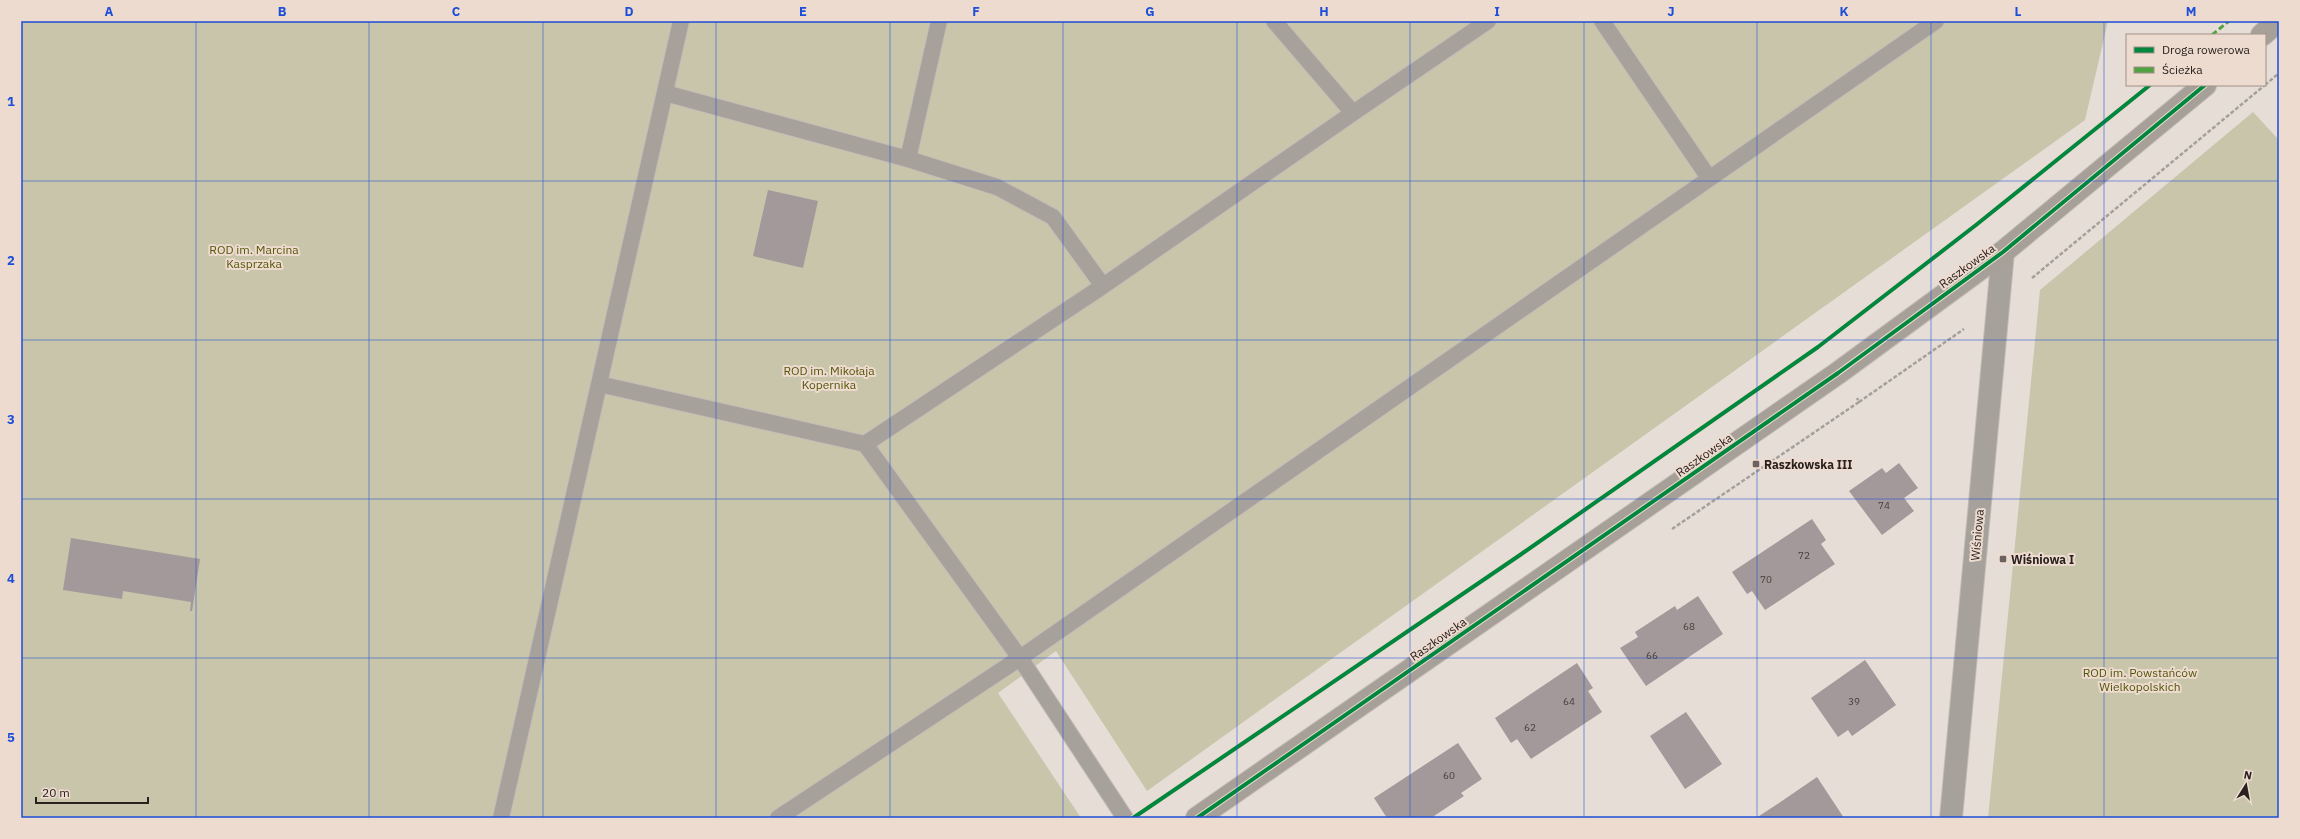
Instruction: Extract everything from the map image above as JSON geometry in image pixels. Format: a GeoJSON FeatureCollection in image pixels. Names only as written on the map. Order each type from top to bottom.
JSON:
{"type":"FeatureCollection","features":[{"type":"Feature","properties":{"kind":"street"},"geometry":{"type":"LineString","coordinates":[[2263,34],[2278,21]]}},
{"type":"Feature","properties":{"kind":"street","name":"Raszkowska"},"geometry":{"type":"LineString","coordinates":[[1197,818],[1832,377],[2003,252],[2204,86]]}},
{"type":"Feature","properties":{"kind":"street","name":"Wiśniowa"},"geometry":{"type":"LineString","coordinates":[[1948,816],[2003,252]]}},
{"type":"Feature","properties":{"kind":"lane"},"geometry":{"type":"LineString","coordinates":[[501,818],[681,21]]}},
{"type":"Feature","properties":{"kind":"lane"},"geometry":{"type":"LineString","coordinates":[[908,159],[939,21]]}},
{"type":"Feature","properties":{"kind":"lane"},"geometry":{"type":"LineString","coordinates":[[1274,21],[1353,113]]}},
{"type":"Feature","properties":{"kind":"lane"},"geometry":{"type":"LineString","coordinates":[[865,444],[1103,286],[1488,21]]}},
{"type":"Feature","properties":{"kind":"lane"},"geometry":{"type":"LineString","coordinates":[[1602,21],[1709,178]]}},
{"type":"Feature","properties":{"kind":"lane"},"geometry":{"type":"LineString","coordinates":[[778,818],[1020,658],[1936,21]]}},
{"type":"Feature","properties":{"kind":"lane"},"geometry":{"type":"LineString","coordinates":[[665,93],[908,159],[997,187],[1053,217],[1103,286]]}},
{"type":"Feature","properties":{"kind":"lane"},"geometry":{"type":"LineString","coordinates":[[599,384],[865,444],[1020,658],[1125,818]]}},
{"type":"Feature","properties":{"kind":"path"},"geometry":{"type":"LineString","coordinates":[[2266,84],[2279,73]]}},
{"type":"Feature","properties":{"kind":"path"},"geometry":{"type":"LineString","coordinates":[[1859,402],[1944,344],[2025,284],[2264,86]]}},
{"type":"Feature","properties":{"kind":"green space","name":"ROD im. Mikołaja Kopernika"},"geometry":{"type":"Polygon","coordinates":[[[21,21],[2108,21],[2085,120],[1147,791],[1056,651],[998,693],[1081,818],[21,818],[21,21]]]}},
{"type":"Feature","properties":{"kind":"green space","name":"ROD im. Powstańców Wielkopolskich"},"geometry":{"type":"Polygon","coordinates":[[[2253,112],[2279,140],[2279,818],[1988,818],[2040,290],[2253,112]]]}},
{"type":"Feature","properties":{"kind":"building"},"geometry":{"type":"Polygon","coordinates":[[[768,190],[818,201],[803,268],[753,256],[768,190]]]}},
{"type":"Feature","properties":{"kind":"building"},"geometry":{"type":"Polygon","coordinates":[[[1899,463],[1918,488],[1904,498],[1914,511],[1882,535],[1849,491],[1882,468],[1886,473],[1899,463]]]}},
{"type":"Feature","properties":{"kind":"building"},"geometry":{"type":"Polygon","coordinates":[[[1812,519],[1826,540],[1821,544],[1835,564],[1765,610],[1752,591],[1747,594],[1732,572],[1812,519]]]}},
{"type":"Feature","properties":{"kind":"building"},"geometry":{"type":"Polygon","coordinates":[[[71,538],[200,559],[192,611],[190,611],[191,602],[123,591],[122,599],[63,590],[71,538]]]}},
{"type":"Feature","properties":{"kind":"building"},"geometry":{"type":"Polygon","coordinates":[[[1698,596],[1723,634],[1646,686],[1620,648],[1638,637],[1635,632],[1675,606],[1677,610],[1698,596]]]}},
{"type":"Feature","properties":{"kind":"building"},"geometry":{"type":"Polygon","coordinates":[[[1865,660],[1896,705],[1852,736],[1848,730],[1838,737],[1811,698],[1865,660]]]}},
{"type":"Feature","properties":{"kind":"building"},"geometry":{"type":"Polygon","coordinates":[[[1577,663],[1593,688],[1588,691],[1602,712],[1531,759],[1517,739],[1511,743],[1495,718],[1577,663]]]}},
{"type":"Feature","properties":{"kind":"building"},"geometry":{"type":"Polygon","coordinates":[[[1686,712],[1722,764],[1685,789],[1650,736],[1686,712]]]}},
{"type":"Feature","properties":{"kind":"building"},"geometry":{"type":"Polygon","coordinates":[[[1458,743],[1482,779],[1461,793],[1464,796],[1431,818],[1387,818],[1374,798],[1458,743]]]}},
{"type":"Feature","properties":{"kind":"building"},"geometry":{"type":"Polygon","coordinates":[[[1817,777],[1844,818],[1756,818],[1779,803],[1817,777]]]}},
{"type":"Feature","properties":{"kind":"marked path"},"geometry":{"type":"LineString","coordinates":[[2213,34],[2229,21]]}},
{"type":"Feature","properties":{"kind":"cycle path"},"geometry":{"type":"LineString","coordinates":[[1133,818],[1520,555],[1818,347],[1976,225],[2149,86]]}},
{"type":"Feature","properties":{"kind":"cycle path"},"geometry":{"type":"LineString","coordinates":[[1197,818],[1838,373],[2003,252],[2204,86]]}},
{"type":"Feature","properties":{"kind":"place","name":"Raszkowska III"},"geometry":{"type":"Point","coordinates":[1756,464]}},
{"type":"Feature","properties":{"kind":"place","name":"Wiśniowa I"},"geometry":{"type":"Point","coordinates":[2003,559]}},
{"type":"Feature","properties":{"kind":"park label","name":"ROD im. Marcina Kasprzaka"},"geometry":{"type":"Point","coordinates":[254,256]}}]}
